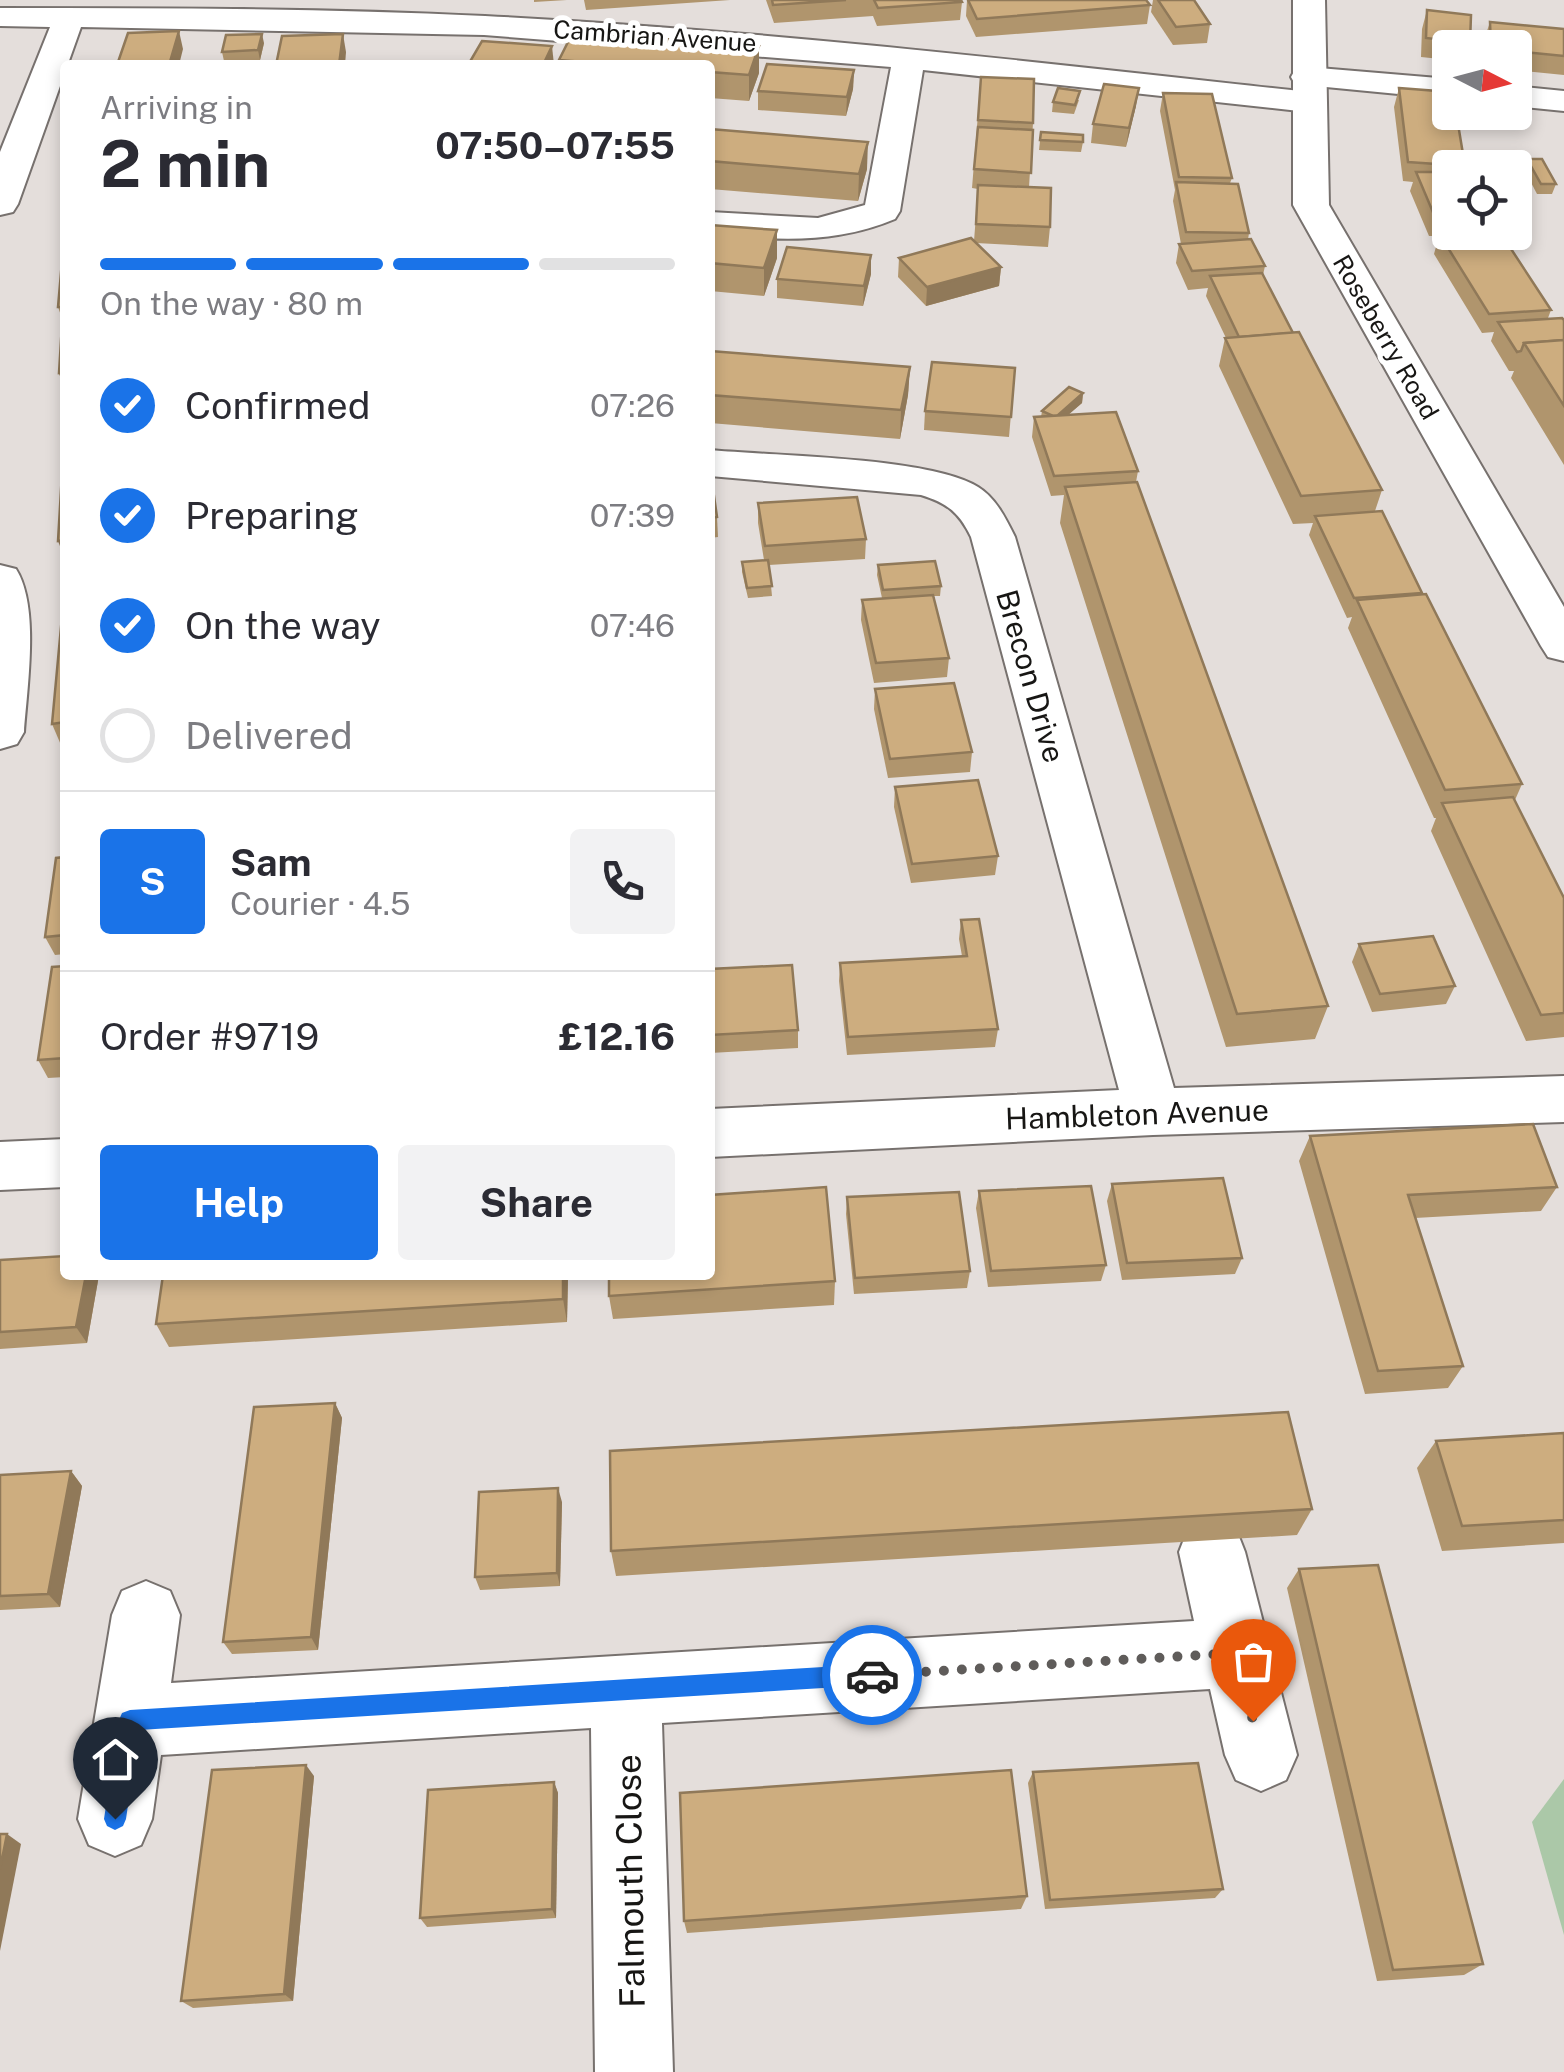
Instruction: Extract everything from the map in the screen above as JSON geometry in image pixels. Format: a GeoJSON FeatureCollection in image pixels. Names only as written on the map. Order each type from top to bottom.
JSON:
{"type":"FeatureCollection","features":[{"type":"Feature","properties":{"kind":"street","name":"Roseberry Road"},"geometry":{"type":"LineString","coordinates":[[1308,0],[1311,205],[1564,646]]}},
{"type":"Feature","properties":{"kind":"street","name":"Cambrian Avenue"},"geometry":{"type":"LineString","coordinates":[[0,17],[408,36],[776,44],[1307,89],[1432,90]]}},
{"type":"Feature","properties":{"kind":"street"},"geometry":{"type":"LineString","coordinates":[[0,204],[69,18]]}},
{"type":"Feature","properties":{"kind":"street"},"geometry":{"type":"LineString","coordinates":[[715,224],[813,232],[852,226],[882,211],[910,57]]}},
{"type":"Feature","properties":{"kind":"street"},"geometry":{"type":"LineString","coordinates":[[1532,98],[1564,101]]}},
{"type":"Feature","properties":{"kind":"street","name":"Brecon Drive"},"geometry":{"type":"LineString","coordinates":[[715,463],[925,482],[950,490],[978,506],[993,536],[1153,1112]]}},
{"type":"Feature","properties":{"kind":"street"},"geometry":{"type":"LineString","coordinates":[[0,579],[7,640],[0,732]]}},
{"type":"Feature","properties":{"kind":"street","name":"Hambleton Avenue"},"geometry":{"type":"LineString","coordinates":[[715,1133],[1153,1112],[1562,1104]]}},
{"type":"Feature","properties":{"kind":"street"},"geometry":{"type":"LineString","coordinates":[[0,1166],[60,1163]]}},
{"type":"Feature","properties":{"kind":"street"},"geometry":{"type":"LineString","coordinates":[[1212,1552],[1261,1756]]}},
{"type":"Feature","properties":{"kind":"street"},"geometry":{"type":"LineString","coordinates":[[115,1819],[146,1615]]}},
{"type":"Feature","properties":{"kind":"street"},"geometry":{"type":"LineString","coordinates":[[130,1720],[1237,1653]]}},
{"type":"Feature","properties":{"kind":"street","name":"Falmouth Close"},"geometry":{"type":"LineString","coordinates":[[626,1689],[634,2072]]}},
{"type":"Feature","properties":{"kind":"green space"},"geometry":{"type":"Polygon","coordinates":[[[1564,1779],[1564,1935],[1532,1822],[1564,1779]]]}},
{"type":"Feature","properties":{"kind":"building"},"geometry":{"type":"Polygon","coordinates":[[[772,0],[846,0],[773,5],[772,0]]]}},
{"type":"Feature","properties":{"kind":"building"},"geometry":{"type":"Polygon","coordinates":[[[874,0],[961,0],[962,2],[878,8],[874,0]]]}},
{"type":"Feature","properties":{"kind":"building"},"geometry":{"type":"Polygon","coordinates":[[[968,0],[1146,0],[1150,5],[977,19],[968,0]]]}},
{"type":"Feature","properties":{"kind":"building"},"geometry":{"type":"Polygon","coordinates":[[[1158,0],[1194,0],[1210,24],[1176,27],[1158,0]]]}},
{"type":"Feature","properties":{"kind":"building"},"geometry":{"type":"Polygon","coordinates":[[[1427,10],[1471,15],[1470,30],[1432,30],[1432,39],[1426,38],[1427,10]]]}},
{"type":"Feature","properties":{"kind":"building"},"geometry":{"type":"Polygon","coordinates":[[[1490,22],[1564,29],[1564,56],[1532,53],[1532,30],[1490,30],[1490,22]]]}},
{"type":"Feature","properties":{"kind":"building"},"geometry":{"type":"Polygon","coordinates":[[[179,31],[170,60],[119,60],[128,33],[179,31]]]}},
{"type":"Feature","properties":{"kind":"building"},"geometry":{"type":"Polygon","coordinates":[[[573,32],[759,46],[749,75],[715,72],[715,60],[559,60],[573,32]]]}},
{"type":"Feature","properties":{"kind":"building"},"geometry":{"type":"Polygon","coordinates":[[[262,34],[258,50],[222,52],[226,35],[262,34]]]}},
{"type":"Feature","properties":{"kind":"building"},"geometry":{"type":"Polygon","coordinates":[[[343,34],[340,60],[277,60],[282,36],[343,34]]]}},
{"type":"Feature","properties":{"kind":"building"},"geometry":{"type":"Polygon","coordinates":[[[482,41],[552,46],[545,60],[471,60],[482,41]]]}},
{"type":"Feature","properties":{"kind":"building"},"geometry":{"type":"Polygon","coordinates":[[[767,64],[854,70],[847,97],[758,91],[767,64]]]}},
{"type":"Feature","properties":{"kind":"building"},"geometry":{"type":"Polygon","coordinates":[[[981,77],[1034,79],[1033,123],[978,120],[981,77]]]}},
{"type":"Feature","properties":{"kind":"building"},"geometry":{"type":"Polygon","coordinates":[[[1104,84],[1139,88],[1129,128],[1093,124],[1104,84]]]}},
{"type":"Feature","properties":{"kind":"building"},"geometry":{"type":"Polygon","coordinates":[[[1058,88],[1080,91],[1075,105],[1053,102],[1058,88]]]}},
{"type":"Feature","properties":{"kind":"building"},"geometry":{"type":"Polygon","coordinates":[[[1399,88],[1432,91],[1432,130],[1459,130],[1462,150],[1432,150],[1432,164],[1408,162],[1399,88]]]}},
{"type":"Feature","properties":{"kind":"building"},"geometry":{"type":"Polygon","coordinates":[[[1163,93],[1212,94],[1232,178],[1179,177],[1163,93]]]}},
{"type":"Feature","properties":{"kind":"building"},"geometry":{"type":"Polygon","coordinates":[[[978,127],[1033,130],[1031,173],[974,169],[978,127]]]}},
{"type":"Feature","properties":{"kind":"building"},"geometry":{"type":"Polygon","coordinates":[[[715,129],[868,142],[859,174],[715,161],[715,129]]]}},
{"type":"Feature","properties":{"kind":"building"},"geometry":{"type":"Polygon","coordinates":[[[1041,132],[1083,135],[1083,142],[1040,140],[1041,132]]]}},
{"type":"Feature","properties":{"kind":"building"},"geometry":{"type":"Polygon","coordinates":[[[1532,159],[1542,159],[1556,184],[1541,184],[1532,168],[1532,159]]]}},
{"type":"Feature","properties":{"kind":"building"},"geometry":{"type":"Polygon","coordinates":[[[1416,172],[1432,172],[1432,210],[1416,172]]]}},
{"type":"Feature","properties":{"kind":"building"},"geometry":{"type":"Polygon","coordinates":[[[1176,182],[1238,184],[1249,233],[1186,232],[1176,182]]]}},
{"type":"Feature","properties":{"kind":"building"},"geometry":{"type":"Polygon","coordinates":[[[978,185],[1051,188],[1050,227],[976,224],[978,185]]]}},
{"type":"Feature","properties":{"kind":"building"},"geometry":{"type":"Polygon","coordinates":[[[715,225],[777,230],[764,268],[715,263],[715,225]]]}},
{"type":"Feature","properties":{"kind":"building"},"geometry":{"type":"Polygon","coordinates":[[[971,238],[1001,267],[927,287],[899,258],[971,238]]]}},
{"type":"Feature","properties":{"kind":"building"},"geometry":{"type":"Polygon","coordinates":[[[1251,239],[1265,266],[1192,271],[1179,244],[1251,239]]]}},
{"type":"Feature","properties":{"kind":"building"},"geometry":{"type":"Polygon","coordinates":[[[787,247],[871,255],[864,286],[777,279],[787,247]]]}},
{"type":"Feature","properties":{"kind":"building"},"geometry":{"type":"Polygon","coordinates":[[[1449,250],[1512,250],[1551,310],[1489,314],[1449,250]]]}},
{"type":"Feature","properties":{"kind":"building"},"geometry":{"type":"Polygon","coordinates":[[[1262,273],[1293,333],[1239,337],[1210,276],[1262,273]]]}},
{"type":"Feature","properties":{"kind":"building"},"geometry":{"type":"Polygon","coordinates":[[[1562,318],[1564,340],[1524,343],[1517,352],[1498,322],[1562,318]]]}},
{"type":"Feature","properties":{"kind":"building"},"geometry":{"type":"Polygon","coordinates":[[[1299,332],[1382,490],[1301,496],[1225,338],[1299,332]]]}},
{"type":"Feature","properties":{"kind":"building"},"geometry":{"type":"Polygon","coordinates":[[[1564,340],[1564,406],[1524,343],[1564,340]]]}},
{"type":"Feature","properties":{"kind":"building"},"geometry":{"type":"Polygon","coordinates":[[[715,351],[910,367],[901,410],[715,395],[715,351]]]}},
{"type":"Feature","properties":{"kind":"building"},"geometry":{"type":"Polygon","coordinates":[[[932,362],[1015,368],[1011,417],[925,411],[932,362]]]}},
{"type":"Feature","properties":{"kind":"building"},"geometry":{"type":"Polygon","coordinates":[[[1069,387],[1083,393],[1057,416],[1042,411],[1069,387]]]}},
{"type":"Feature","properties":{"kind":"building"},"geometry":{"type":"Polygon","coordinates":[[[1116,412],[1138,471],[1054,476],[1034,417],[1116,412]]]}},
{"type":"Feature","properties":{"kind":"building"},"geometry":{"type":"Polygon","coordinates":[[[1137,482],[1328,1006],[1237,1014],[1065,487],[1137,482]]]}},
{"type":"Feature","properties":{"kind":"building"},"geometry":{"type":"Polygon","coordinates":[[[857,497],[866,539],[765,546],[758,503],[857,497]]]}},
{"type":"Feature","properties":{"kind":"building"},"geometry":{"type":"Polygon","coordinates":[[[1382,511],[1422,593],[1354,598],[1315,516],[1382,511]]]}},
{"type":"Feature","properties":{"kind":"building"},"geometry":{"type":"Polygon","coordinates":[[[768,560],[772,586],[747,588],[742,562],[768,560]]]}},
{"type":"Feature","properties":{"kind":"building"},"geometry":{"type":"Polygon","coordinates":[[[935,561],[941,586],[883,590],[878,565],[935,561]]]}},
{"type":"Feature","properties":{"kind":"building"},"geometry":{"type":"Polygon","coordinates":[[[1426,594],[1522,784],[1445,790],[1357,600],[1426,594]]]}},
{"type":"Feature","properties":{"kind":"building"},"geometry":{"type":"Polygon","coordinates":[[[933,595],[949,658],[876,663],[862,600],[933,595]]]}},
{"type":"Feature","properties":{"kind":"building"},"geometry":{"type":"Polygon","coordinates":[[[60,638],[60,723],[52,724],[60,638]]]}},
{"type":"Feature","properties":{"kind":"building"},"geometry":{"type":"Polygon","coordinates":[[[954,683],[972,752],[890,759],[875,689],[954,683]]]}},
{"type":"Feature","properties":{"kind":"building"},"geometry":{"type":"Polygon","coordinates":[[[978,780],[998,856],[912,864],[895,787],[978,780]]]}},
{"type":"Feature","properties":{"kind":"building"},"geometry":{"type":"Polygon","coordinates":[[[1513,797],[1564,898],[1564,1013],[1541,1015],[1442,803],[1513,797]]]}},
{"type":"Feature","properties":{"kind":"building"},"geometry":{"type":"Polygon","coordinates":[[[56,858],[60,858],[60,936],[45,937],[56,858]]]}},
{"type":"Feature","properties":{"kind":"building"},"geometry":{"type":"Polygon","coordinates":[[[979,919],[998,1029],[848,1037],[840,963],[967,956],[961,920],[979,919]]]}},
{"type":"Feature","properties":{"kind":"building"},"geometry":{"type":"Polygon","coordinates":[[[1433,936],[1455,986],[1380,994],[1359,944],[1433,936]]]}},
{"type":"Feature","properties":{"kind":"building"},"geometry":{"type":"Polygon","coordinates":[[[792,965],[798,1030],[715,1035],[715,969],[792,965]]]}},
{"type":"Feature","properties":{"kind":"building"},"geometry":{"type":"Polygon","coordinates":[[[60,966],[60,1058],[38,1060],[52,967],[60,966]]]}},
{"type":"Feature","properties":{"kind":"building"},"geometry":{"type":"Polygon","coordinates":[[[1533,1124],[1557,1187],[1408,1195],[1463,1366],[1378,1371],[1310,1136],[1533,1124]]]}},
{"type":"Feature","properties":{"kind":"building"},"geometry":{"type":"Polygon","coordinates":[[[1223,1178],[1242,1258],[1127,1263],[1112,1184],[1223,1178]]]}},
{"type":"Feature","properties":{"kind":"building"},"geometry":{"type":"Polygon","coordinates":[[[1091,1186],[1106,1265],[991,1271],[979,1191],[1091,1186]]]}},
{"type":"Feature","properties":{"kind":"building"},"geometry":{"type":"Polygon","coordinates":[[[826,1187],[835,1281],[609,1296],[609,1280],[715,1280],[715,1195],[826,1187]]]}},
{"type":"Feature","properties":{"kind":"building"},"geometry":{"type":"Polygon","coordinates":[[[959,1192],[970,1271],[855,1278],[847,1197],[959,1192]]]}},
{"type":"Feature","properties":{"kind":"building"},"geometry":{"type":"Polygon","coordinates":[[[60,1256],[60,1280],[85,1280],[76,1327],[0,1332],[0,1260],[60,1256]]]}},
{"type":"Feature","properties":{"kind":"building"},"geometry":{"type":"Polygon","coordinates":[[[162,1280],[563,1280],[563,1299],[156,1324],[162,1280]]]}},
{"type":"Feature","properties":{"kind":"building"},"geometry":{"type":"Polygon","coordinates":[[[335,1403],[311,1637],[223,1642],[254,1407],[335,1403]]]}},
{"type":"Feature","properties":{"kind":"building"},"geometry":{"type":"Polygon","coordinates":[[[1288,1412],[1312,1509],[611,1551],[610,1451],[1288,1412]]]}},
{"type":"Feature","properties":{"kind":"building"},"geometry":{"type":"Polygon","coordinates":[[[1564,1433],[1564,1520],[1462,1526],[1436,1441],[1564,1433]]]}},
{"type":"Feature","properties":{"kind":"building"},"geometry":{"type":"Polygon","coordinates":[[[71,1471],[48,1594],[0,1596],[0,1475],[71,1471]]]}},
{"type":"Feature","properties":{"kind":"building"},"geometry":{"type":"Polygon","coordinates":[[[558,1488],[557,1573],[475,1577],[479,1492],[558,1488]]]}},
{"type":"Feature","properties":{"kind":"building"},"geometry":{"type":"Polygon","coordinates":[[[1378,1565],[1483,1964],[1393,1970],[1299,1569],[1378,1565]]]}},
{"type":"Feature","properties":{"kind":"building"},"geometry":{"type":"Polygon","coordinates":[[[1198,1763],[1223,1889],[1050,1900],[1033,1772],[1198,1763]]]}},
{"type":"Feature","properties":{"kind":"building"},"geometry":{"type":"Polygon","coordinates":[[[306,1765],[284,1994],[181,2001],[212,1770],[306,1765]]]}},
{"type":"Feature","properties":{"kind":"building"},"geometry":{"type":"Polygon","coordinates":[[[1011,1770],[1027,1896],[684,1921],[680,1793],[1011,1770]]]}},
{"type":"Feature","properties":{"kind":"building"},"geometry":{"type":"Polygon","coordinates":[[[554,1782],[552,1909],[420,1918],[428,1790],[554,1782]]]}},
{"type":"Feature","properties":{"kind":"building"},"geometry":{"type":"Polygon","coordinates":[[[0,1834],[7,1834],[0,1869],[0,1834]]]}},
{"type":"Feature","properties":{"kind":"way so far"},"geometry":{"type":"LineString","coordinates":[[872,1675],[1237,1653],[1253,1721]]}},
{"type":"Feature","properties":{"kind":"route"},"geometry":{"type":"LineString","coordinates":[[115,1819],[130,1720],[872,1675]]}}]}
